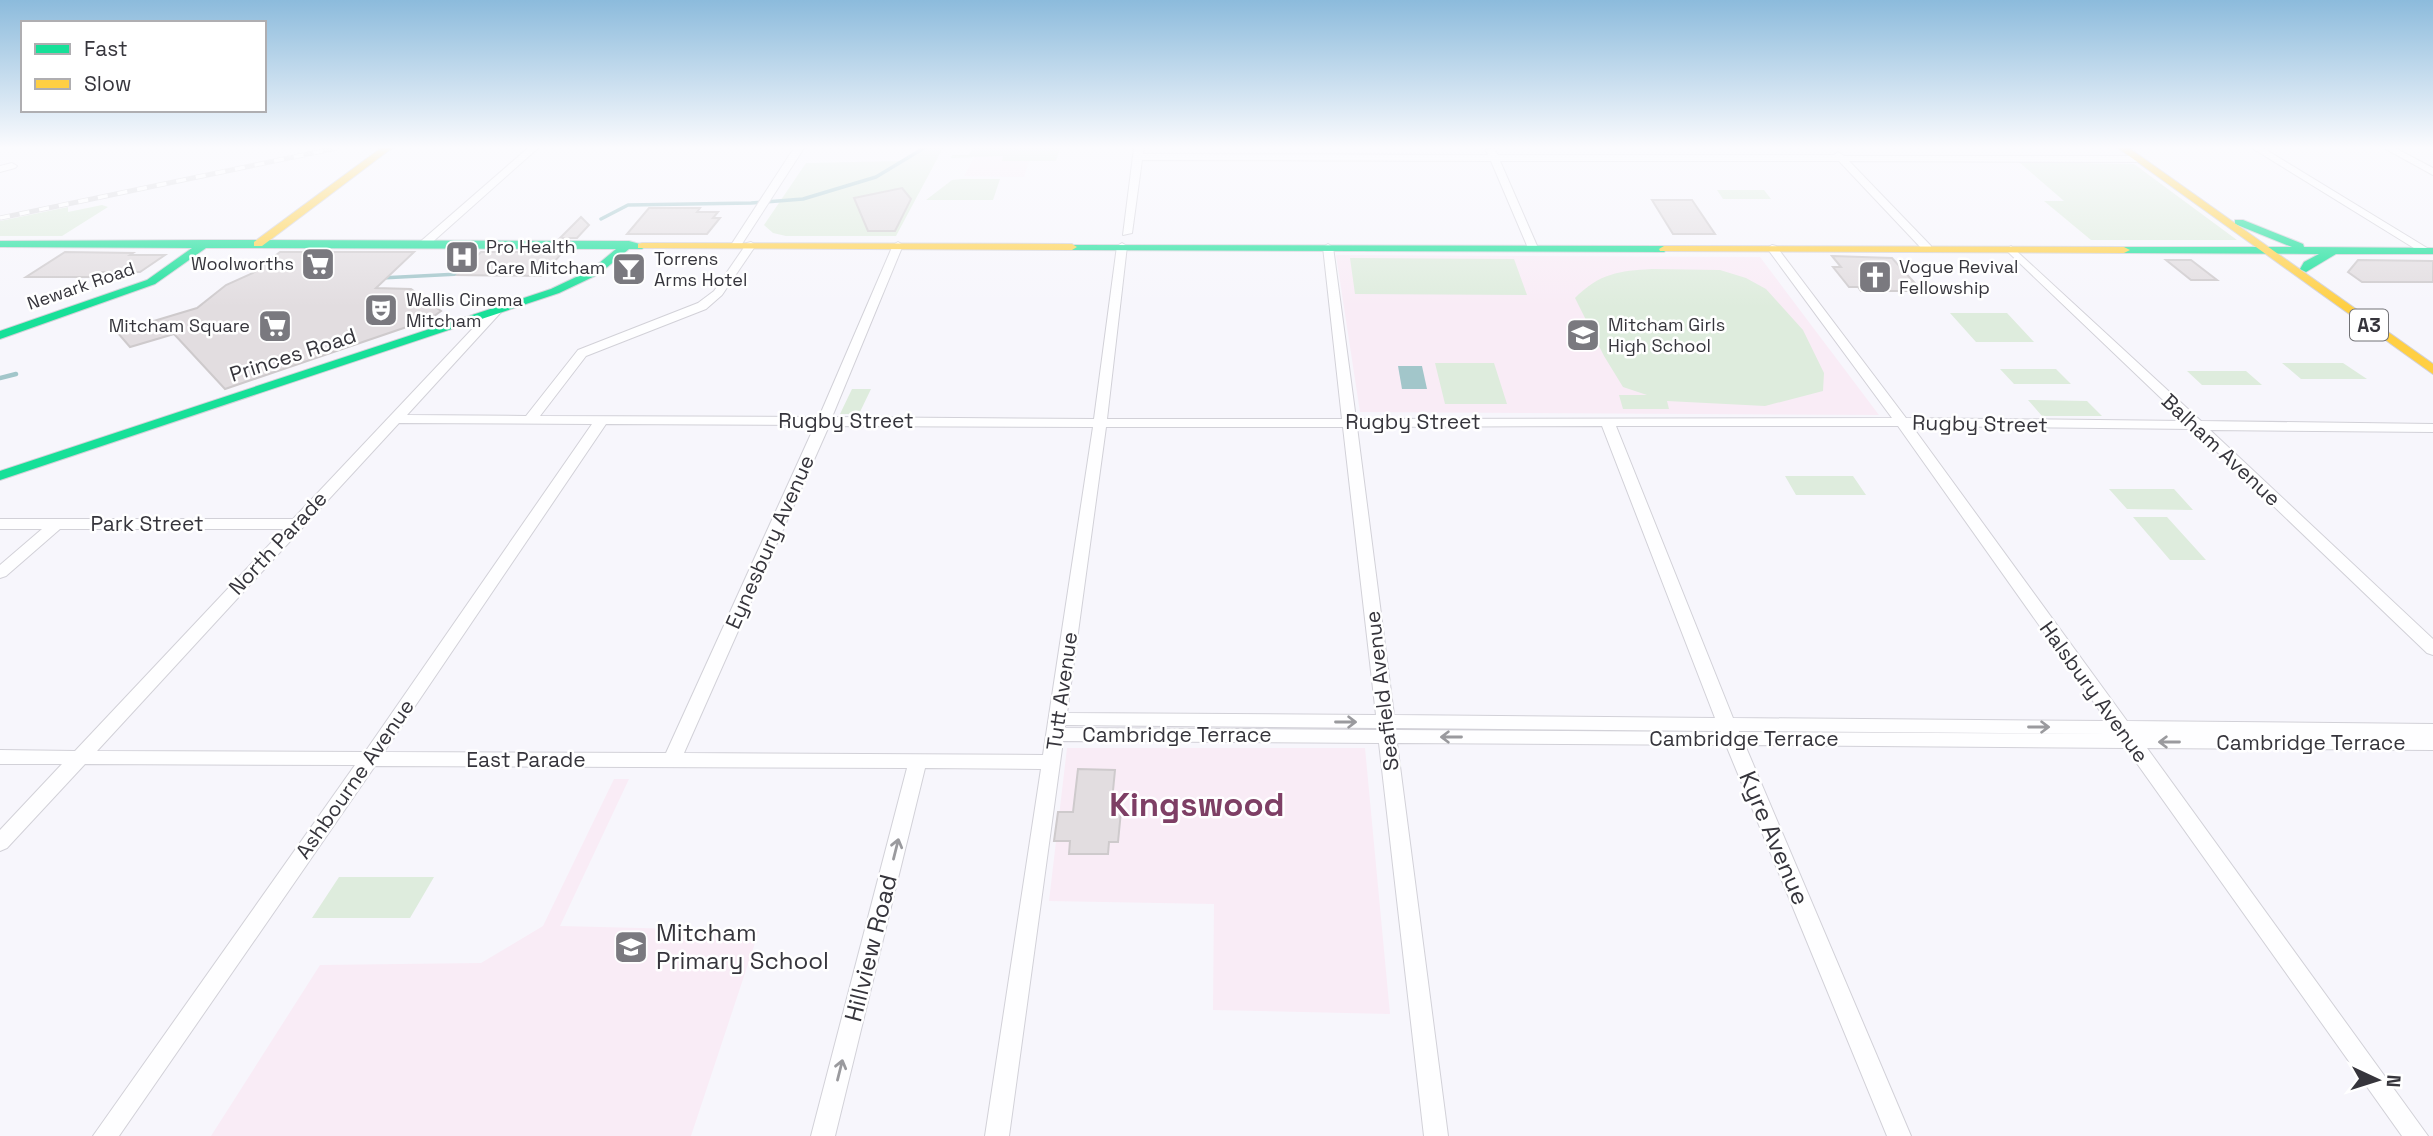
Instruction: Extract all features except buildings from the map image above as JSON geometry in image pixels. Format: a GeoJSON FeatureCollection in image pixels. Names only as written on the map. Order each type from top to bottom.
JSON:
{"type":"FeatureCollection","features":[{"type":"Feature","properties":{"kind":"main road"},"geometry":{"type":"LineString","coordinates":[[258,244],[316,201]]}},
{"type":"Feature","properties":{"kind":"main road","name":"A3"},"geometry":{"type":"LineString","coordinates":[[2203,201],[2306,274],[2433,357]]}},
{"type":"Feature","properties":{"kind":"main road","name":"A3"},"geometry":{"type":"LineString","coordinates":[[2208,201],[2239,222],[2273,251]]}},
{"type":"Feature","properties":{"kind":"main road"},"geometry":{"type":"LineString","coordinates":[[2239,222],[2290,243],[2327,251]]}},
{"type":"Feature","properties":{"kind":"main road"},"geometry":{"type":"LineString","coordinates":[[0,239],[111,243]]}},
{"type":"Feature","properties":{"kind":"main road"},"geometry":{"type":"LineString","coordinates":[[0,244],[629,244],[744,248],[1125,239],[1328,247],[2430,251]]}},
{"type":"Feature","properties":{"kind":"main road","name":"Newark Road"},"geometry":{"type":"LineString","coordinates":[[0,335],[151,282],[206,243]]}},
{"type":"Feature","properties":{"kind":"main road","name":"Princes Road"},"geometry":{"type":"LineString","coordinates":[[0,476],[583,280],[612,263],[629,244]]}},
{"type":"Feature","properties":{"kind":"main road"},"geometry":{"type":"LineString","coordinates":[[2217,251],[2261,260],[2306,274],[2308,264],[2327,251]]}},
{"type":"Feature","properties":{"kind":"main road","name":"A3"},"geometry":{"type":"LineString","coordinates":[[2306,274],[2433,370]]}},
{"type":"Feature","properties":{"kind":"street"},"geometry":{"type":"LineString","coordinates":[[424,244],[473,201]]}},
{"type":"Feature","properties":{"kind":"street"},"geometry":{"type":"LineString","coordinates":[[530,419],[582,353],[702,306],[718,293],[744,248],[763,201]]}},
{"type":"Feature","properties":{"kind":"street","name":"Tutt Avenue"},"geometry":{"type":"LineString","coordinates":[[997,1136],[1131,201]]}},
{"type":"Feature","properties":{"kind":"street"},"geometry":{"type":"LineString","coordinates":[[1513,201],[1533,248]]}},
{"type":"Feature","properties":{"kind":"street"},"geometry":{"type":"LineString","coordinates":[[1882,201],[1927,248]]}},
{"type":"Feature","properties":{"kind":"street"},"geometry":{"type":"LineString","coordinates":[[2346,201],[2430,251]]}},
{"type":"Feature","properties":{"kind":"street","name":"Eynesbury Avenue"},"geometry":{"type":"LineString","coordinates":[[672,760],[824,421],[898,245]]}},
{"type":"Feature","properties":{"kind":"street","name":"Seafield Avenue"},"geometry":{"type":"LineString","coordinates":[[1328,247],[1436,1136]]}},
{"type":"Feature","properties":{"kind":"street","name":"Halsbury Avenue"},"geometry":{"type":"LineString","coordinates":[[1772,248],[1902,422],[2416,1136]]}},
{"type":"Feature","properties":{"kind":"street","name":"Balham Avenue"},"geometry":{"type":"LineString","coordinates":[[2011,249],[2433,649]]}},
{"type":"Feature","properties":{"kind":"street","name":"North Parade"},"geometry":{"type":"LineString","coordinates":[[78,758],[477,328],[497,310]]}},
{"type":"Feature","properties":{"kind":"street"},"geometry":{"type":"LineString","coordinates":[[457,323],[470,324],[477,328]]}},
{"type":"Feature","properties":{"kind":"street","name":"Rugby Street"},"geometry":{"type":"LineString","coordinates":[[394,419],[1100,423],[1902,422],[2433,428]]}},
{"type":"Feature","properties":{"kind":"street","name":"Ashbourne Avenue"},"geometry":{"type":"LineString","coordinates":[[105,1136],[369,760],[602,420]]}},
{"type":"Feature","properties":{"kind":"street","name":"Kyre Avenue"},"geometry":{"type":"LineString","coordinates":[[1607,422],[1730,732],[1899,1136]]}},
{"type":"Feature","properties":{"kind":"street","name":"Park Street"},"geometry":{"type":"LineString","coordinates":[[0,524],[295,524]]}},
{"type":"Feature","properties":{"kind":"street"},"geometry":{"type":"LineString","coordinates":[[0,573],[57,524]]}},
{"type":"Feature","properties":{"kind":"street","name":"Cambridge Terrace"},"geometry":{"type":"LineString","coordinates":[[1056,726],[2263,736],[2385,736],[2433,730]]}},
{"type":"Feature","properties":{"kind":"street","name":"Cambridge Terrace"},"geometry":{"type":"LineString","coordinates":[[2385,736],[2433,743]]}},
{"type":"Feature","properties":{"kind":"street","name":"East Parade"},"geometry":{"type":"LineString","coordinates":[[0,757],[1052,762]]}},
{"type":"Feature","properties":{"kind":"street"},"geometry":{"type":"LineString","coordinates":[[0,843],[78,758]]}},
{"type":"Feature","properties":{"kind":"street","name":"Hillview Road"},"geometry":{"type":"LineString","coordinates":[[823,1136],[918,760]]}},
{"type":"Feature","properties":{"kind":"shaded area","name":"Mitcham Girls High School"},"geometry":{"type":"Polygon","coordinates":[[[1336,255],[1760,257],[1879,415],[1360,412],[1336,255]]]}},
{"type":"Feature","properties":{"kind":"shaded area"},"geometry":{"type":"Polygon","coordinates":[[[1067,748],[1365,748],[1390,1014],[1213,1010],[1214,904],[1049,901],[1067,748]]]}},
{"type":"Feature","properties":{"kind":"shaded area","name":"Mitcham Primary School"},"geometry":{"type":"Polygon","coordinates":[[[614,779],[629,779],[560,926],[759,931],[691,1136],[211,1136],[320,965],[481,963],[543,926],[614,779]]]}},
{"type":"Feature","properties":{"kind":"green space"},"geometry":{"type":"Polygon","coordinates":[[[780,201],[915,201],[896,236],[786,236],[773,233],[764,225],[780,201]]]}},
{"type":"Feature","properties":{"kind":"green space"},"geometry":{"type":"Polygon","coordinates":[[[2044,201],[2184,201],[2237,240],[2091,240],[2044,201]]]}},
{"type":"Feature","properties":{"kind":"green space"},"geometry":{"type":"Polygon","coordinates":[[[102,205],[108,207],[62,236],[0,236],[0,221],[68,207],[68,212],[102,205]]]}},
{"type":"Feature","properties":{"kind":"green space"},"geometry":{"type":"Polygon","coordinates":[[[1350,258],[1514,259],[1527,295],[1355,294],[1350,258]]]}},
{"type":"Feature","properties":{"kind":"green space"},"geometry":{"type":"Polygon","coordinates":[[[1652,269],[1720,270],[1746,278],[1766,289],[1803,330],[1824,373],[1823,391],[1765,406],[1667,401],[1669,409],[1623,409],[1619,395],[1647,395],[1623,387],[1575,298],[1602,278],[1652,269]]]}},
{"type":"Feature","properties":{"kind":"green space"},"geometry":{"type":"Polygon","coordinates":[[[1950,313],[2007,313],[2034,342],[1976,342],[1950,313]]]}},
{"type":"Feature","properties":{"kind":"green space"},"geometry":{"type":"Polygon","coordinates":[[[1435,363],[1494,363],[1507,404],[1445,404],[1435,363]]]}},
{"type":"Feature","properties":{"kind":"green space"},"geometry":{"type":"Polygon","coordinates":[[[2282,363],[2343,363],[2367,379],[2301,379],[2282,363]]]}},
{"type":"Feature","properties":{"kind":"green space"},"geometry":{"type":"Polygon","coordinates":[[[2000,369],[2056,369],[2071,384],[2014,384],[2000,369]]]}},
{"type":"Feature","properties":{"kind":"green space"},"geometry":{"type":"Polygon","coordinates":[[[2187,371],[2246,371],[2262,385],[2202,385],[2187,371]]]}},
{"type":"Feature","properties":{"kind":"green space"},"geometry":{"type":"Polygon","coordinates":[[[852,389],[871,389],[859,414],[840,414],[852,389]]]}},
{"type":"Feature","properties":{"kind":"green space"},"geometry":{"type":"Polygon","coordinates":[[[2028,400],[2087,401],[2102,416],[2042,416],[2028,400]]]}},
{"type":"Feature","properties":{"kind":"green space"},"geometry":{"type":"Polygon","coordinates":[[[1785,476],[1853,476],[1866,495],[1796,495],[1785,476]]]}},
{"type":"Feature","properties":{"kind":"green space"},"geometry":{"type":"Polygon","coordinates":[[[2109,489],[2174,489],[2193,510],[2127,509],[2109,489]]]}},
{"type":"Feature","properties":{"kind":"green space"},"geometry":{"type":"Polygon","coordinates":[[[2133,517],[2167,517],[2206,560],[2170,560],[2133,517]]]}},
{"type":"Feature","properties":{"kind":"green space"},"geometry":{"type":"Polygon","coordinates":[[[339,877],[434,877],[410,918],[312,918],[339,877]]]}},
{"type":"Feature","properties":{"kind":"water"},"geometry":{"type":"Polygon","coordinates":[[[1398,366],[1422,366],[1427,389],[1402,389],[1398,366]]]}},
{"type":"Feature","properties":{"kind":"waterway"},"geometry":{"type":"LineString","coordinates":[[601,219],[628,205],[777,201]]}},
{"type":"Feature","properties":{"kind":"waterway"},"geometry":{"type":"LineString","coordinates":[[381,278],[459,274]]}},
{"type":"Feature","properties":{"kind":"waterway"},"geometry":{"type":"LineString","coordinates":[[0,378],[16,374]]}},
{"type":"Feature","properties":{"kind":"railway"},"geometry":{"type":"LineString","coordinates":[[0,218],[82,201]]}},
{"type":"Feature","properties":{"kind":"traffic: fast"},"geometry":{"type":"LineString","coordinates":[[2239,222],[2299,246]]}},
{"type":"Feature","properties":{"kind":"traffic: fast"},"geometry":{"type":"LineString","coordinates":[[0,335],[151,282],[206,243]]}},
{"type":"Feature","properties":{"kind":"traffic: fast"},"geometry":{"type":"LineString","coordinates":[[0,244],[642,246]]}},
{"type":"Feature","properties":{"kind":"traffic: fast"},"geometry":{"type":"LineString","coordinates":[[0,476],[555,291],[595,272],[629,244]]}},
{"type":"Feature","properties":{"kind":"traffic: fast"},"geometry":{"type":"LineString","coordinates":[[1072,247],[1664,249]]}},
{"type":"Feature","properties":{"kind":"traffic: fast"},"geometry":{"type":"LineString","coordinates":[[2124,250],[2433,251]]}},
{"type":"Feature","properties":{"kind":"traffic: fast"},"geometry":{"type":"LineString","coordinates":[[2306,269],[2308,264],[2333,251]]}},
{"type":"Feature","properties":{"kind":"traffic: slow"},"geometry":{"type":"LineString","coordinates":[[258,244],[316,201]]}},
{"type":"Feature","properties":{"kind":"traffic: slow"},"geometry":{"type":"LineString","coordinates":[[2197,201],[2433,370]]}},
{"type":"Feature","properties":{"kind":"traffic: slow"},"geometry":{"type":"LineString","coordinates":[[642,246],[1072,247]]}},
{"type":"Feature","properties":{"kind":"traffic: slow"},"geometry":{"type":"LineString","coordinates":[[1664,249],[2124,250]]}},
{"type":"Feature","properties":{"kind":"place","name":"Pro Health Care Mitcham"},"geometry":{"type":"Point","coordinates":[462,257]}},
{"type":"Feature","properties":{"kind":"place","name":"Woolworths"},"geometry":{"type":"Point","coordinates":[318,264]}},
{"type":"Feature","properties":{"kind":"place","name":"Torrens Arms Hotel"},"geometry":{"type":"Point","coordinates":[629,269]}},
{"type":"Feature","properties":{"kind":"place","name":"Vogue Revival Fellowship"},"geometry":{"type":"Point","coordinates":[1875,277]}},
{"type":"Feature","properties":{"kind":"place","name":"Wallis Cinema Mitcham"},"geometry":{"type":"Point","coordinates":[381,310]}},
{"type":"Feature","properties":{"kind":"place","name":"Mitcham Square"},"geometry":{"type":"Point","coordinates":[275,326]}},
{"type":"Feature","properties":{"kind":"place","name":"Mitcham Girls High School"},"geometry":{"type":"Point","coordinates":[1583,335]}},
{"type":"Feature","properties":{"kind":"place","name":"Mitcham Primary School"},"geometry":{"type":"Point","coordinates":[631,947]}},
{"type":"Feature","properties":{"kind":"district","name":"Kingswood"},"geometry":{"type":"Point","coordinates":[1197,804]}}]}
